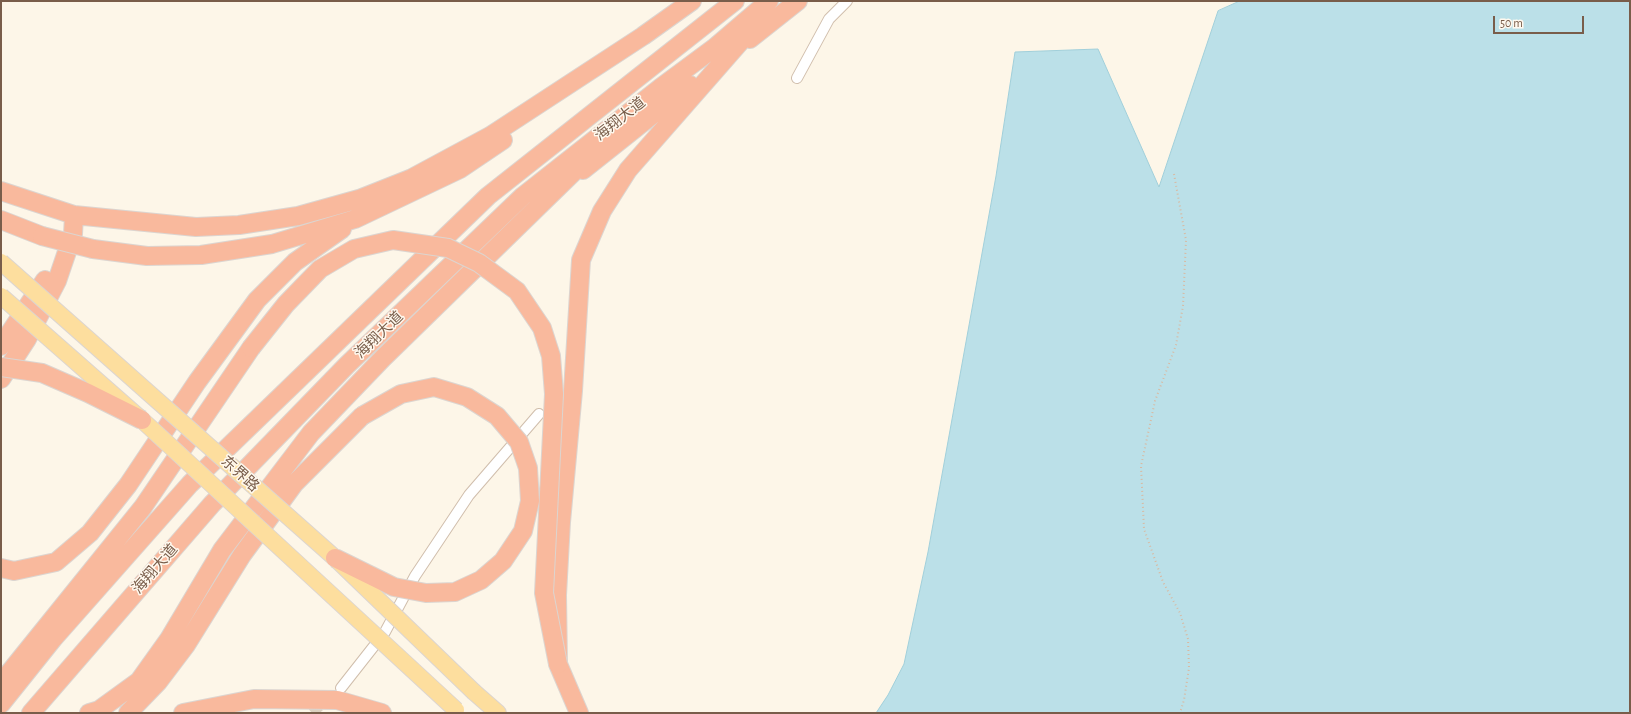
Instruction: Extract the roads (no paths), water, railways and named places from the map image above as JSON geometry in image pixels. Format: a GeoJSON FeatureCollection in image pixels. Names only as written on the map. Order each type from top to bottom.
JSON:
{"type":"FeatureCollection","features":[{"type":"Feature","properties":{"kind":"highway"},"geometry":{"type":"LineString","coordinates":[[1,220],[42,236],[93,249],[147,256],[201,255],[272,244],[355,219],[460,169],[543,113],[643,36],[692,1]]}},
{"type":"Feature","properties":{"kind":"highway","name":"海翔大道"},"geometry":{"type":"LineString","coordinates":[[1,704],[53,639],[190,484],[488,196],[735,1]]}},
{"type":"Feature","properties":{"kind":"highway","name":"海翔大道"},"geometry":{"type":"LineString","coordinates":[[31,713],[212,504],[347,365],[523,196],[660,88],[714,48],[769,1]]}},
{"type":"Feature","properties":{"kind":"highway"},"geometry":{"type":"LineString","coordinates":[[558,664],[556,595],[573,391],[581,260],[602,211],[628,170],[776,1]]}},
{"type":"Feature","properties":{"kind":"highway"},"geometry":{"type":"LineString","coordinates":[[516,227],[599,156],[798,1]]}},
{"type":"Feature","properties":{"kind":"highway"},"geometry":{"type":"LineString","coordinates":[[1,191],[74,215],[196,227],[239,226],[298,216],[359,199],[412,178],[490,136],[643,36]]}},
{"type":"Feature","properties":{"kind":"highway"},"geometry":{"type":"LineString","coordinates":[[94,712],[139,681],[169,639],[222,550],[311,433],[383,358],[660,88]]}},
{"type":"Feature","properties":{"kind":"highway"},"geometry":{"type":"LineString","coordinates":[[1,346],[50,271],[65,231],[74,215]]}},
{"type":"Feature","properties":{"kind":"highway"},"geometry":{"type":"LineString","coordinates":[[1,379],[27,340],[57,281],[73,234],[74,215]]}},
{"type":"Feature","properties":{"kind":"highway"},"geometry":{"type":"LineString","coordinates":[[1,568],[14,571],[56,562],[90,534],[128,485],[231,334],[257,300],[295,262],[355,219]]}},
{"type":"Feature","properties":{"kind":"highway"},"geometry":{"type":"LineString","coordinates":[[1,683],[143,507],[251,348],[286,304],[320,269],[354,249],[392,240],[448,248],[478,263],[516,291],[542,328],[551,356],[554,394],[544,593],[558,664],[579,713]]}},
{"type":"Feature","properties":{"kind":"highway"},"geometry":{"type":"LineString","coordinates":[[1,367],[42,373],[88,393],[142,420]]}},
{"type":"Feature","properties":{"kind":"highway"},"geometry":{"type":"LineString","coordinates":[[128,713],[158,682],[186,645],[242,555],[294,484],[362,416],[400,394],[434,387],[467,397],[497,416],[519,442],[528,468],[530,501],[523,532],[503,561],[481,580],[455,592],[426,593],[394,587],[335,558]]}},
{"type":"Feature","properties":{"kind":"highway"},"geometry":{"type":"LineString","coordinates":[[183,713],[254,699],[337,700],[382,713]]}},
{"type":"Feature","properties":{"kind":"main road","name":"东界路"},"geometry":{"type":"LineString","coordinates":[[1,262],[335,558],[474,692],[498,713]]}},
{"type":"Feature","properties":{"kind":"main road","name":"东界路"},"geometry":{"type":"LineString","coordinates":[[1,296],[142,420],[458,712]]}},
{"type":"Feature","properties":{"kind":"street"},"geometry":{"type":"LineString","coordinates":[[796,78],[829,19],[847,1]]}},
{"type":"Feature","properties":{"kind":"street"},"geometry":{"type":"LineString","coordinates":[[341,688],[385,632],[415,576],[469,495],[539,414]]}},
{"type":"Feature","properties":{"kind":"water"},"geometry":{"type":"Polygon","coordinates":[[[1240,1],[1630,1],[1630,713],[876,713],[888,695],[904,664],[928,552],[996,176],[1015,52],[1098,49],[1159,187],[1218,11],[1240,1]]]}},
{"type":"Feature","properties":{"kind":"tunnel"},"geometry":{"type":"LineString","coordinates":[[312,713],[327,700]]}}]}
